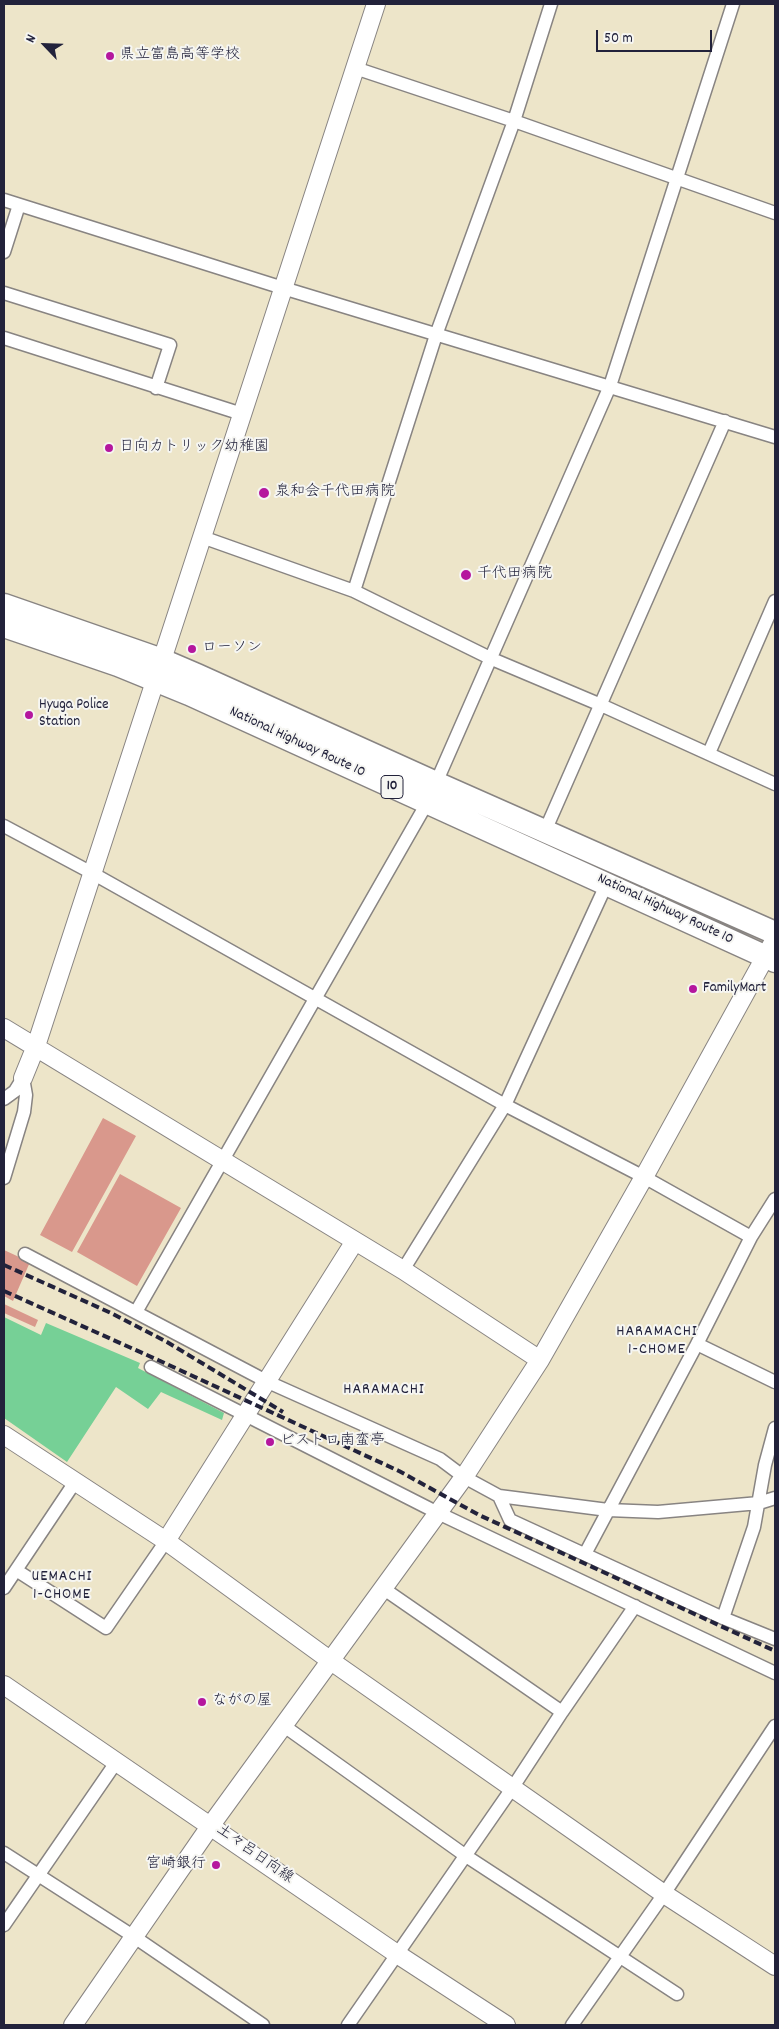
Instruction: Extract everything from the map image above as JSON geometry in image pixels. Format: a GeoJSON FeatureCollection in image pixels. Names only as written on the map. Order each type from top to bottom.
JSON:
{"type":"FeatureCollection","features":[{"type":"Feature","properties":{"kind":"highway","name":"National Highway Route 10"},"geometry":{"type":"LineString","coordinates":[[4,605],[159,670],[431,793],[607,883],[772,952]]}},
{"type":"Feature","properties":{"kind":"highway","name":"National Highway Route 10"},"geometry":{"type":"LineString","coordinates":[[4,626],[159,670]]}},
{"type":"Feature","properties":{"kind":"highway","name":"National Highway Route 10"},"geometry":{"type":"LineString","coordinates":[[431,793],[545,831],[775,933]]}},
{"type":"Feature","properties":{"kind":"street"},"geometry":{"type":"LineString","coordinates":[[4,1099],[15,1090],[23,1078],[36,1046],[376,4]]}},
{"type":"Feature","properties":{"kind":"street"},"geometry":{"type":"LineString","coordinates":[[354,591],[436,334],[514,121],[551,4]]}},
{"type":"Feature","properties":{"kind":"street"},"geometry":{"type":"LineString","coordinates":[[136,1312],[223,1162],[431,793],[492,659],[610,386],[733,4]]}},
{"type":"Feature","properties":{"kind":"street"},"geometry":{"type":"LineString","coordinates":[[355,68],[514,121],[775,213]]}},
{"type":"Feature","properties":{"kind":"street"},"geometry":{"type":"LineString","coordinates":[[4,200],[283,288],[775,436]]}},
{"type":"Feature","properties":{"kind":"street"},"geometry":{"type":"LineString","coordinates":[[4,252],[19,205]]}},
{"type":"Feature","properties":{"kind":"street"},"geometry":{"type":"LineString","coordinates":[[4,293],[170,345],[156,388]]}},
{"type":"Feature","properties":{"kind":"street"},"geometry":{"type":"LineString","coordinates":[[4,338],[242,414]]}},
{"type":"Feature","properties":{"kind":"street"},"geometry":{"type":"LineString","coordinates":[[545,831],[602,705],[725,421]]}},
{"type":"Feature","properties":{"kind":"street"},"geometry":{"type":"LineString","coordinates":[[202,537],[354,591],[492,659],[602,705],[775,784]]}},
{"type":"Feature","properties":{"kind":"street"},"geometry":{"type":"LineString","coordinates":[[709,753],[775,601]]}},
{"type":"Feature","properties":{"kind":"street"},"geometry":{"type":"LineString","coordinates":[[4,826],[92,873],[505,1105],[644,1177],[751,1237]]}},
{"type":"Feature","properties":{"kind":"street"},"geometry":{"type":"LineString","coordinates":[[403,1270],[505,1105],[607,883]]}},
{"type":"Feature","properties":{"kind":"street"},"geometry":{"type":"LineString","coordinates":[[73,2025],[211,1825],[464,1478],[540,1360],[772,952]]}},
{"type":"Feature","properties":{"kind":"street"},"geometry":{"type":"LineString","coordinates":[[4,1028],[403,1270],[540,1360]]}},
{"type":"Feature","properties":{"kind":"street"},"geometry":{"type":"LineString","coordinates":[[4,1178],[24,1112],[26,1095],[23,1078]]}},
{"type":"Feature","properties":{"kind":"street"},"geometry":{"type":"LineString","coordinates":[[585,1554],[697,1344],[751,1237],[775,1199]]}},
{"type":"Feature","properties":{"kind":"street"},"geometry":{"type":"LineString","coordinates":[[16,1570],[106,1628],[166,1541],[268,1382],[355,1241]]}},
{"type":"Feature","properties":{"kind":"street"},"geometry":{"type":"LineString","coordinates":[[25,1254],[268,1382],[440,1459],[464,1478],[499,1496],[608,1510],[658,1512],[759,1503],[775,1498]]}},
{"type":"Feature","properties":{"kind":"street"},"geometry":{"type":"LineString","coordinates":[[697,1344],[775,1382]]}},
{"type":"Feature","properties":{"kind":"street"},"geometry":{"type":"LineString","coordinates":[[151,1368],[438,1513],[775,1673]]}},
{"type":"Feature","properties":{"kind":"street"},"geometry":{"type":"LineString","coordinates":[[723,1618],[754,1527],[765,1464],[775,1428]]}},
{"type":"Feature","properties":{"kind":"street"},"geometry":{"type":"LineString","coordinates":[[4,1435],[166,1541],[331,1661],[664,1894],[775,1966]]}},
{"type":"Feature","properties":{"kind":"street"},"geometry":{"type":"LineString","coordinates":[[4,1588],[75,1482]]}},
{"type":"Feature","properties":{"kind":"street"},"geometry":{"type":"LineString","coordinates":[[499,1496],[510,1520],[723,1618],[775,1639]]}},
{"type":"Feature","properties":{"kind":"street"},"geometry":{"type":"LineString","coordinates":[[384,1589],[562,1712]]}},
{"type":"Feature","properties":{"kind":"street"},"geometry":{"type":"LineString","coordinates":[[348,2025],[466,1856],[635,1606]]}},
{"type":"Feature","properties":{"kind":"street","name":"土々呂日向線"},"geometry":{"type":"LineString","coordinates":[[4,1684],[397,1954],[506,2025]]}},
{"type":"Feature","properties":{"kind":"street"},"geometry":{"type":"LineString","coordinates":[[284,1726],[466,1856],[677,1994]]}},
{"type":"Feature","properties":{"kind":"street"},"geometry":{"type":"LineString","coordinates":[[572,2025],[664,1894],[775,1726]]}},
{"type":"Feature","properties":{"kind":"street"},"geometry":{"type":"LineString","coordinates":[[4,1925],[117,1761]]}},
{"type":"Feature","properties":{"kind":"street"},"geometry":{"type":"LineString","coordinates":[[4,1853],[133,1936],[263,2025]]}},
{"type":"Feature","properties":{"kind":"green space"},"geometry":{"type":"Polygon","coordinates":[[[4,1317],[41,1335],[46,1323],[140,1363],[138,1368],[224,1413],[222,1420],[161,1392],[148,1409],[116,1387],[67,1462],[4,1418],[4,1317]]]}},
{"type":"Feature","properties":{"kind":"building"},"geometry":{"type":"Polygon","coordinates":[[[103,1118],[136,1136],[72,1252],[40,1235],[103,1118]]]}},
{"type":"Feature","properties":{"kind":"building"},"geometry":{"type":"Polygon","coordinates":[[[120,1174],[181,1208],[137,1286],[77,1252],[120,1174]]]}},
{"type":"Feature","properties":{"kind":"building"},"geometry":{"type":"Polygon","coordinates":[[[4,1250],[30,1262],[13,1301],[4,1296],[4,1250]]]}},
{"type":"Feature","properties":{"kind":"building"},"geometry":{"type":"Polygon","coordinates":[[[4,1304],[38,1320],[35,1327],[4,1313],[4,1304]]]}},
{"type":"Feature","properties":{"kind":"railway"},"geometry":{"type":"LineString","coordinates":[[4,1265],[111,1313],[167,1342],[283,1412]]}},
{"type":"Feature","properties":{"kind":"railway"},"geometry":{"type":"LineString","coordinates":[[4,1291],[399,1471],[479,1515],[775,1651]]}},
{"type":"Feature","properties":{"kind":"place","name":"県立富島高等学校"},"geometry":{"type":"Point","coordinates":[110,56]}},
{"type":"Feature","properties":{"kind":"place","name":"日向カトリック幼稚園"},"geometry":{"type":"Point","coordinates":[109,448]}},
{"type":"Feature","properties":{"kind":"place","name":"泉和会千代田病院"},"geometry":{"type":"Point","coordinates":[264,493]}},
{"type":"Feature","properties":{"kind":"place","name":"千代田病院"},"geometry":{"type":"Point","coordinates":[466,575]}},
{"type":"Feature","properties":{"kind":"place","name":"ローソン"},"geometry":{"type":"Point","coordinates":[192,649]}},
{"type":"Feature","properties":{"kind":"place","name":"Hyuga Police Station"},"geometry":{"type":"Point","coordinates":[29,715]}},
{"type":"Feature","properties":{"kind":"place","name":"FamilyMart"},"geometry":{"type":"Point","coordinates":[693,989]}},
{"type":"Feature","properties":{"kind":"place","name":"ビストロ南蛮亭"},"geometry":{"type":"Point","coordinates":[270,1442]}},
{"type":"Feature","properties":{"kind":"place","name":"ながの屋"},"geometry":{"type":"Point","coordinates":[202,1702]}},
{"type":"Feature","properties":{"kind":"place","name":"宮崎銀行"},"geometry":{"type":"Point","coordinates":[216,1865]}},
{"type":"Feature","properties":{"kind":"district","name":"HARAMACHI 1-CHOME"},"geometry":{"type":"Point","coordinates":[657,1342]}},
{"type":"Feature","properties":{"kind":"district","name":"HARAMACHI"},"geometry":{"type":"Point","coordinates":[384,1391]}},
{"type":"Feature","properties":{"kind":"district","name":"UEMACHI 1-CHOME"},"geometry":{"type":"Point","coordinates":[62,1587]}}]}
